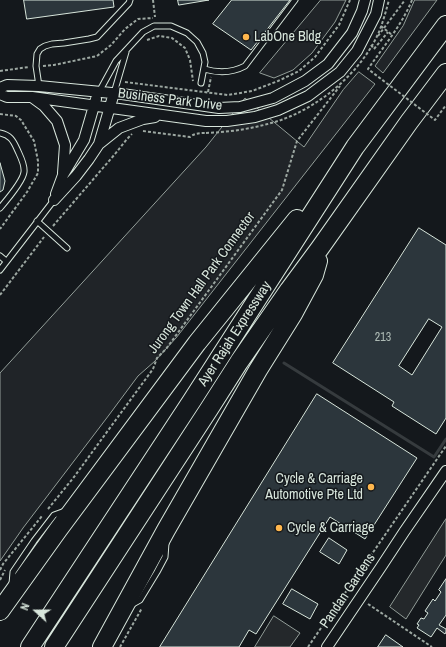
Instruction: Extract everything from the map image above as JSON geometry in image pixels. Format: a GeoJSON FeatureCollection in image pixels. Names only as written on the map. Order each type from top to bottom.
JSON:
{"type":"FeatureCollection","features":[{"type":"Feature","properties":{"kind":"highway","name":"Ayer Rajah Expressway"},"geometry":{"type":"LineString","coordinates":[[30,647],[191,402],[355,146],[446,25]]}},
{"type":"Feature","properties":{"kind":"highway","name":"Ayer Rajah Expressway"},"geometry":{"type":"LineString","coordinates":[[54,647],[239,362],[288,290],[446,73]]}},
{"type":"Feature","properties":{"kind":"highway"},"geometry":{"type":"LineString","coordinates":[[0,611],[197,343],[355,146]]}},
{"type":"Feature","properties":{"kind":"highway"},"geometry":{"type":"LineString","coordinates":[[102,647],[166,530],[258,370],[298,304],[318,265],[320,248]]}},
{"type":"Feature","properties":{"kind":"street","name":"Business Park Drive"},"geometry":{"type":"LineString","coordinates":[[0,88],[7,85],[39,86],[114,93],[219,108],[240,107],[273,98],[305,81],[328,64],[352,33],[366,0]]}},
{"type":"Feature","properties":{"kind":"street","name":"Business Park Drive"},"geometry":{"type":"LineString","coordinates":[[0,94],[7,97],[32,97],[206,121],[227,121],[255,117],[278,110],[308,96],[340,72],[357,51],[376,14],[379,0]]}},
{"type":"Feature","properties":{"kind":"street"},"geometry":{"type":"LineString","coordinates":[[54,200],[63,174],[84,140],[98,92]]}},
{"type":"Feature","properties":{"kind":"street"},"geometry":{"type":"LineString","coordinates":[[99,144],[114,93]]}},
{"type":"Feature","properties":{"kind":"street"},"geometry":{"type":"LineString","coordinates":[[32,97],[44,106],[57,121],[65,145],[63,174]]}},
{"type":"Feature","properties":{"kind":"street"},"geometry":{"type":"LineString","coordinates":[[54,200],[76,176],[99,144],[119,128],[144,119],[162,116]]}},
{"type":"Feature","properties":{"kind":"street","name":"Pandan Gardens"},"geometry":{"type":"LineString","coordinates":[[327,647],[446,471]]}},
{"type":"Feature","properties":{"kind":"lane"},"geometry":{"type":"LineString","coordinates":[[39,86],[36,66],[37,54],[40,49],[52,44],[76,41],[97,36],[129,3],[130,0]]}},
{"type":"Feature","properties":{"kind":"lane"},"geometry":{"type":"LineString","coordinates":[[204,69],[225,72],[237,70],[245,66],[294,0]]}},
{"type":"Feature","properties":{"kind":"lane"},"geometry":{"type":"LineString","coordinates":[[98,92],[116,61],[143,32],[154,26],[171,26],[187,33],[197,42],[203,53],[205,62],[201,83]]}},
{"type":"Feature","properties":{"kind":"lane"},"geometry":{"type":"LineString","coordinates":[[114,93],[126,51]]}},
{"type":"Feature","properties":{"kind":"lane"},"geometry":{"type":"LineString","coordinates":[[0,132],[6,134],[13,140],[22,162],[24,173],[21,180],[1,206]]}},
{"type":"Feature","properties":{"kind":"lane"},"geometry":{"type":"LineString","coordinates":[[0,270],[54,200]]}},
{"type":"Feature","properties":{"kind":"lane"},"geometry":{"type":"LineString","coordinates":[[37,221],[67,248]]}},
{"type":"Feature","properties":{"kind":"lane"},"geometry":{"type":"LineString","coordinates":[[0,256],[6,261]]}},
{"type":"Feature","properties":{"kind":"path"},"geometry":{"type":"LineString","coordinates":[[152,0],[155,17]]}},
{"type":"Feature","properties":{"kind":"path"},"geometry":{"type":"LineString","coordinates":[[126,78],[125,82],[228,95],[252,91],[299,71],[315,57],[339,25],[350,0]]}},
{"type":"Feature","properties":{"kind":"path"},"geometry":{"type":"LineString","coordinates":[[138,130],[190,137],[193,134],[199,133],[228,132],[263,125],[283,119],[314,104],[341,83],[353,71],[370,49],[381,26],[389,0]]}},
{"type":"Feature","properties":{"kind":"path","name":"Jurong Town Hall Park Connector"},"geometry":{"type":"LineString","coordinates":[[0,570],[3,564],[74,477],[153,369],[157,358],[166,349],[282,190],[297,141],[405,0]]}},
{"type":"Feature","properties":{"kind":"path"},"geometry":{"type":"LineString","coordinates":[[412,0],[400,23],[368,69],[435,120],[446,105]]}},
{"type":"Feature","properties":{"kind":"path"},"geometry":{"type":"LineString","coordinates":[[381,26],[392,35]]}},
{"type":"Feature","properties":{"kind":"path"},"geometry":{"type":"LineString","coordinates":[[371,45],[374,48],[388,32]]}},
{"type":"Feature","properties":{"kind":"path"},"geometry":{"type":"LineString","coordinates":[[143,41],[159,36],[172,38],[185,48],[190,60],[193,81],[201,83]]}},
{"type":"Feature","properties":{"kind":"path"},"geometry":{"type":"LineString","coordinates":[[0,295],[48,232],[134,132]]}},
{"type":"Feature","properties":{"kind":"path"},"geometry":{"type":"LineString","coordinates":[[308,647],[446,446]]}},
{"type":"Feature","properties":{"kind":"path"},"geometry":{"type":"LineString","coordinates":[[359,599],[432,647]]}},
{"type":"Feature","properties":{"kind":"path"},"geometry":{"type":"LineString","coordinates":[[120,647],[143,607]]}},
{"type":"Feature","properties":{"kind":"shaded area"},"geometry":{"type":"Polygon","coordinates":[[[321,0],[346,0],[335,22],[312,53],[293,70],[274,78],[260,73],[321,0]]]}},
{"type":"Feature","properties":{"kind":"shaded area"},"geometry":{"type":"Polygon","coordinates":[[[415,0],[437,0],[383,73],[375,66],[403,26],[415,0]]]}},
{"type":"Feature","properties":{"kind":"shaded area"},"geometry":{"type":"Polygon","coordinates":[[[359,72],[375,84],[176,338],[155,361],[138,376],[23,528],[0,561],[0,373],[206,147],[245,98],[304,147],[343,90],[359,72]]]}},
{"type":"Feature","properties":{"kind":"shaded area"},"geometry":{"type":"Polygon","coordinates":[[[446,519],[446,555],[406,619],[390,607],[446,519]]]}},
{"type":"Feature","properties":{"kind":"shaded area"},"geometry":{"type":"Polygon","coordinates":[[[274,616],[300,633],[290,647],[255,647],[274,616]]]}},
{"type":"Feature","properties":{"kind":"building"},"geometry":{"type":"Polygon","coordinates":[[[24,0],[113,0],[114,7],[27,19],[24,0]]]}},
{"type":"Feature","properties":{"kind":"building"},"geometry":{"type":"Polygon","coordinates":[[[178,0],[209,0],[179,5],[178,0]]]}},
{"type":"Feature","properties":{"kind":"building","name":"LabOne Bldg"},"geometry":{"type":"Polygon","coordinates":[[[232,0],[290,0],[251,50],[213,24],[232,0]]]}},
{"type":"Feature","properties":{"kind":"building"},"geometry":{"type":"Polygon","coordinates":[[[0,163],[5,181],[3,190],[0,192],[0,163]]]}},
{"type":"Feature","properties":{"kind":"building"},"geometry":{"type":"Polygon","coordinates":[[[419,228],[446,245],[446,418],[436,434],[392,406],[394,402],[333,363],[419,228]],[[429,319],[399,366],[412,375],[442,327],[429,319]]]}},
{"type":"Feature","properties":{"kind":"building","name":"Cycle & Carriage"},"geometry":{"type":"Polygon","coordinates":[[[317,394],[417,458],[365,539],[330,517],[256,634],[249,630],[239,647],[160,647],[317,394]]]}},
{"type":"Feature","properties":{"kind":"building"},"geometry":{"type":"Polygon","coordinates":[[[329,538],[347,550],[339,564],[320,552],[329,538]]]}},
{"type":"Feature","properties":{"kind":"building"},"geometry":{"type":"Polygon","coordinates":[[[446,579],[446,615],[439,625],[446,629],[446,632],[445,634],[437,628],[431,637],[417,628],[419,625],[417,624],[421,618],[424,619],[428,613],[425,611],[433,599],[435,601],[441,592],[439,590],[446,579]]]}},
{"type":"Feature","properties":{"kind":"building"},"geometry":{"type":"Polygon","coordinates":[[[292,589],[318,604],[310,619],[283,604],[292,589]]]}},
{"type":"Feature","properties":{"kind":"building"},"geometry":{"type":"Polygon","coordinates":[[[386,635],[403,647],[378,647],[386,635]]]}},
{"type":"Feature","properties":{"kind":"waterway"},"geometry":{"type":"LineString","coordinates":[[284,363],[434,457],[446,439]]}},
{"type":"Feature","properties":{"kind":"place","name":"LabOne Bldg"},"geometry":{"type":"Point","coordinates":[246,37]}},
{"type":"Feature","properties":{"kind":"place","name":"Cycle & Carriage Automotive Pte Ltd"},"geometry":{"type":"Point","coordinates":[371,487]}},
{"type":"Feature","properties":{"kind":"place","name":"Cycle & Carriage"},"geometry":{"type":"Point","coordinates":[279,528]}}]}
